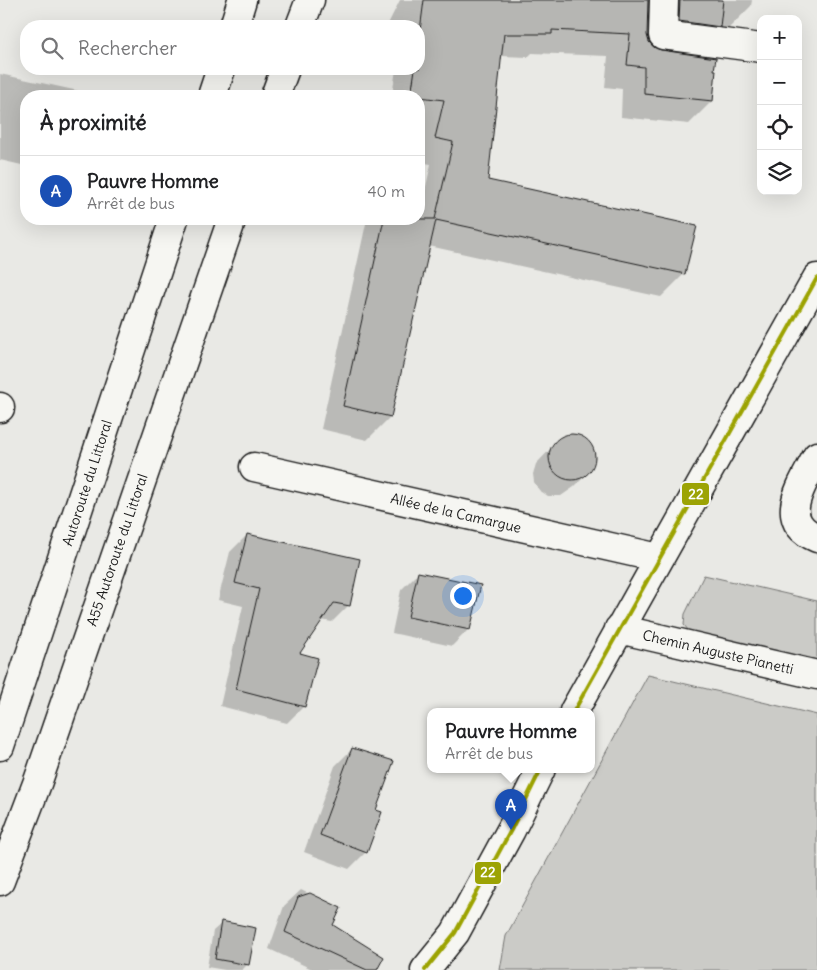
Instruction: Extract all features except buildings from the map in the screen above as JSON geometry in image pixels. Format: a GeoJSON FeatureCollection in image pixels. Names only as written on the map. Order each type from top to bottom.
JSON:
{"type":"FeatureCollection","features":[{"type":"Feature","properties":{"kind":"main road"},"geometry":{"type":"LineString","coordinates":[[236,20],[242,0]]}},
{"type":"Feature","properties":{"kind":"main road"},"geometry":{"type":"LineString","coordinates":[[302,20],[310,0]]}},
{"type":"Feature","properties":{"kind":"main road"},"geometry":{"type":"LineString","coordinates":[[664,0],[663,35],[757,47]]}},
{"type":"Feature","properties":{"kind":"main road"},"geometry":{"type":"LineString","coordinates":[[214,90],[219,75]]}},
{"type":"Feature","properties":{"kind":"main road"},"geometry":{"type":"LineString","coordinates":[[277,90],[283,75]]}},
{"type":"Feature","properties":{"kind":"main road","name":"Autoroute du Littoral"},"geometry":{"type":"LineString","coordinates":[[0,746],[172,225]]}},
{"type":"Feature","properties":{"kind":"main road","name":"A55 Autoroute du Littoral"},"geometry":{"type":"LineString","coordinates":[[0,881],[38,781],[230,225]]}},
{"type":"Feature","properties":{"kind":"main road"},"geometry":{"type":"LineString","coordinates":[[576,708],[658,558],[817,278]]}},
{"type":"Feature","properties":{"kind":"main road"},"geometry":{"type":"LineString","coordinates":[[817,456],[794,500],[794,510],[798,524],[808,534],[817,538]]}},
{"type":"Feature","properties":{"kind":"main road","name":"Allée de la Camargue"},"geometry":{"type":"LineString","coordinates":[[254,467],[658,558]]}},
{"type":"Feature","properties":{"kind":"main road","name":"Chemin Auguste Pianetti"},"geometry":{"type":"LineString","coordinates":[[619,629],[817,675]]}},
{"type":"Feature","properties":{"kind":"main road"},"geometry":{"type":"LineString","coordinates":[[425,970],[455,933],[511,830],[539,773]]}},
{"type":"Feature","properties":{"kind":"main road"},"geometry":{"type":"LineString","coordinates":[[453,970],[455,933]]}},
{"type":"Feature","properties":{"kind":"shaded area"},"geometry":{"type":"Polygon","coordinates":[[[704,575],[817,601],[817,660],[689,631],[684,625],[685,614],[704,575]]]}},
{"type":"Feature","properties":{"kind":"shaded area"},"geometry":{"type":"Polygon","coordinates":[[[648,675],[817,715],[817,970],[500,970],[506,936],[648,675]]]}},
{"type":"Feature","properties":{"kind":"transit line","name":"22"},"geometry":{"type":"LineString","coordinates":[[576,708],[817,278]]}},
{"type":"Feature","properties":{"kind":"transit line","name":"22"},"geometry":{"type":"LineString","coordinates":[[425,970],[455,933],[511,830],[539,773]]}},
{"type":"Feature","properties":{"kind":"place","name":"Pauvre Homme"},"geometry":{"type":"Point","coordinates":[511,830]}}]}
